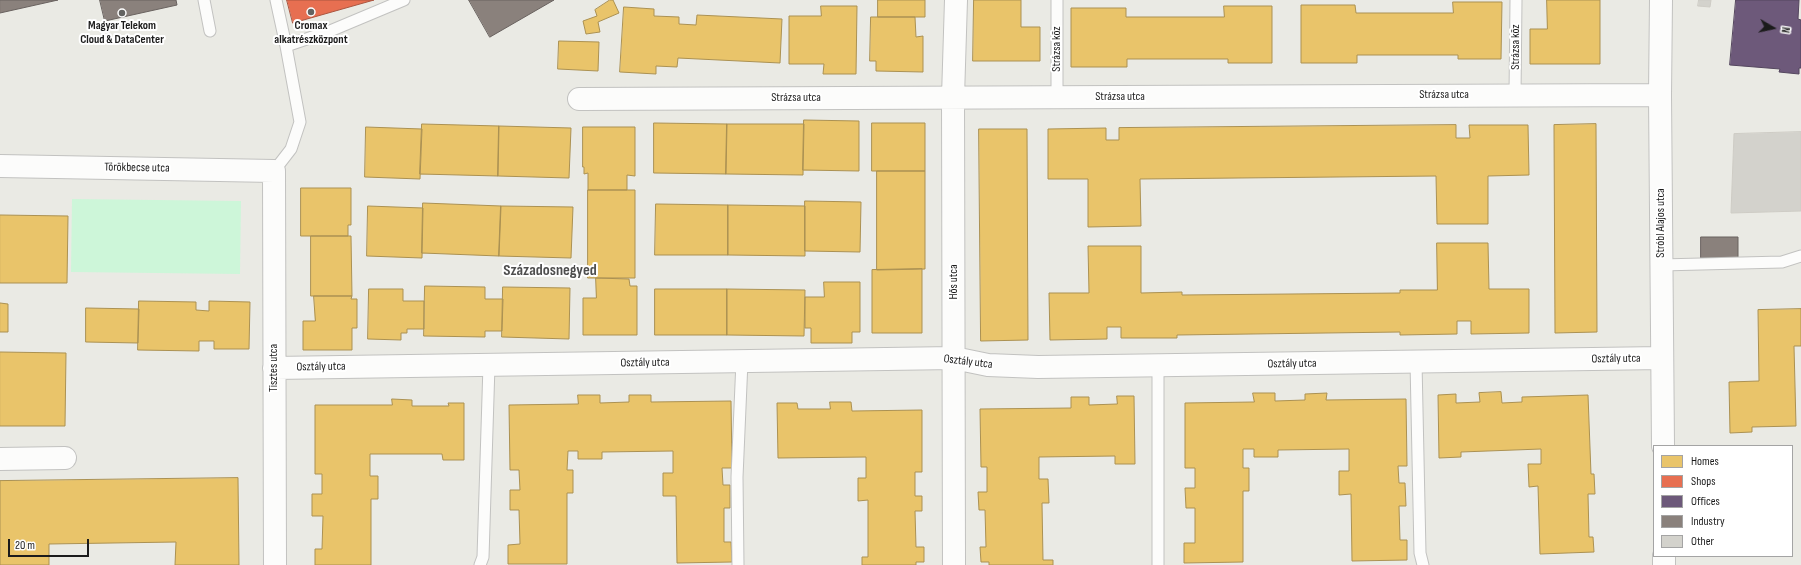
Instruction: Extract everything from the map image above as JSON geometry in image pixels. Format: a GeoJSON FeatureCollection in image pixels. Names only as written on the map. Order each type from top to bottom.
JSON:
{"type":"FeatureCollection","features":[{"type":"Feature","properties":{"kind":"street","name":"Hős utca"},"geometry":{"type":"LineString","coordinates":[[954,565],[953,97],[956,0]]}},
{"type":"Feature","properties":{"kind":"street","name":"Stróbl Alajos utca"},"geometry":{"type":"LineString","coordinates":[[1662,0],[1660,94],[1663,445]]}},
{"type":"Feature","properties":{"kind":"street","name":"Strázsa utca"},"geometry":{"type":"LineString","coordinates":[[579,100],[1660,94]]}},
{"type":"Feature","properties":{"kind":"street","name":"Törökbecse utca"},"geometry":{"type":"LineString","coordinates":[[0,166],[274,171]]}},
{"type":"Feature","properties":{"kind":"street","name":"Tisztes utca"},"geometry":{"type":"LineString","coordinates":[[274,171],[275,565]]}},
{"type":"Feature","properties":{"kind":"street","name":"Osztály utca"},"geometry":{"type":"LineString","coordinates":[[274,368],[954,358],[988,366],[1158,366],[1662,358]]}},
{"type":"Feature","properties":{"kind":"street"},"geometry":{"type":"LineString","coordinates":[[0,459],[65,458]]}},
{"type":"Feature","properties":{"kind":"lane"},"geometry":{"type":"LineString","coordinates":[[204,0],[210,31]]}},
{"type":"Feature","properties":{"kind":"lane"},"geometry":{"type":"LineString","coordinates":[[274,171],[291,149],[300,122],[276,0]]}},
{"type":"Feature","properties":{"kind":"lane"},"geometry":{"type":"LineString","coordinates":[[286,46],[330,31],[404,0]]}},
{"type":"Feature","properties":{"kind":"lane","name":"Strázsa köz"},"geometry":{"type":"LineString","coordinates":[[1057,0],[1057,97]]}},
{"type":"Feature","properties":{"kind":"lane","name":"Strázsa köz"},"geometry":{"type":"LineString","coordinates":[[1516,0],[1516,95]]}},
{"type":"Feature","properties":{"kind":"lane"},"geometry":{"type":"LineString","coordinates":[[1662,265],[1700,266],[1782,262],[1801,256]]}},
{"type":"Feature","properties":{"kind":"lane"},"geometry":{"type":"LineString","coordinates":[[738,565],[737,476],[742,361]]}},
{"type":"Feature","properties":{"kind":"lane"},"geometry":{"type":"LineString","coordinates":[[1416,362],[1420,553],[1423,565]]}},
{"type":"Feature","properties":{"kind":"lane"},"geometry":{"type":"LineString","coordinates":[[480,565],[483,557],[489,365]]}},
{"type":"Feature","properties":{"kind":"lane"},"geometry":{"type":"LineString","coordinates":[[1158,366],[1158,565]]}},
{"type":"Feature","properties":{"kind":"green space"},"geometry":{"type":"Polygon","coordinates":[[[72,199],[241,201],[240,274],[71,272],[72,199]]]}},
{"type":"Feature","properties":{"kind":"building: Homes"},"geometry":{"type":"Polygon","coordinates":[[[610,0],[613,0],[619,13],[598,22],[600,32],[586,34],[583,21],[597,16],[595,10],[610,0]]]}},
{"type":"Feature","properties":{"kind":"building: Homes"},"geometry":{"type":"Polygon","coordinates":[[[878,0],[925,0],[925,17],[878,17],[878,0]]]}},
{"type":"Feature","properties":{"kind":"building: Homes"},"geometry":{"type":"Polygon","coordinates":[[[974,0],[1021,0],[1021,27],[1040,27],[1040,61],[973,61],[974,0]]]}},
{"type":"Feature","properties":{"kind":"building: Homes"},"geometry":{"type":"Polygon","coordinates":[[[1547,0],[1600,0],[1600,64],[1530,64],[1530,29],[1547,29],[1547,0]]]}},
{"type":"Feature","properties":{"kind":"building: Homes"},"geometry":{"type":"Polygon","coordinates":[[[1453,2],[1502,2],[1501,59],[1458,59],[1458,55],[1357,55],[1357,63],[1301,63],[1301,5],[1355,5],[1356,13],[1453,13],[1453,2]]]}},
{"type":"Feature","properties":{"kind":"building: Homes"},"geometry":{"type":"Polygon","coordinates":[[[821,6],[857,6],[856,74],[823,74],[824,64],[789,64],[789,16],[821,16],[821,6]]]}},
{"type":"Feature","properties":{"kind":"building: Homes"},"geometry":{"type":"Polygon","coordinates":[[[1224,6],[1272,6],[1272,63],[1228,63],[1228,59],[1127,59],[1127,67],[1071,67],[1071,8],[1126,8],[1126,17],[1224,17],[1224,6]]]}},
{"type":"Feature","properties":{"kind":"building: Homes"},"geometry":{"type":"Polygon","coordinates":[[[624,7],[654,9],[654,16],[679,17],[679,24],[696,25],[697,15],[782,19],[780,63],[678,58],[677,67],[656,66],[656,74],[620,72],[624,7]]]}},
{"type":"Feature","properties":{"kind":"building: Homes"},"geometry":{"type":"Polygon","coordinates":[[[871,17],[915,17],[916,37],[923,36],[923,72],[876,71],[876,61],[870,61],[871,17]]]}},
{"type":"Feature","properties":{"kind":"building: Homes"},"geometry":{"type":"Polygon","coordinates":[[[559,41],[599,42],[598,71],[558,69],[559,41]]]}},
{"type":"Feature","properties":{"kind":"building: Homes"},"geometry":{"type":"Polygon","coordinates":[[[804,120],[859,121],[859,171],[803,170],[804,120]]]}},
{"type":"Feature","properties":{"kind":"building: Homes"},"geometry":{"type":"Polygon","coordinates":[[[654,123],[727,124],[726,174],[654,173],[654,123]]]}},
{"type":"Feature","properties":{"kind":"building: Homes"},"geometry":{"type":"Polygon","coordinates":[[[872,123],[925,123],[925,171],[872,171],[872,123]]]}},
{"type":"Feature","properties":{"kind":"building: Homes"},"geometry":{"type":"Polygon","coordinates":[[[422,124],[499,126],[498,176],[420,174],[422,124]]]}},
{"type":"Feature","properties":{"kind":"building: Homes"},"geometry":{"type":"Polygon","coordinates":[[[727,124],[804,124],[803,175],[726,174],[727,124]]]}},
{"type":"Feature","properties":{"kind":"building: Homes"},"geometry":{"type":"Polygon","coordinates":[[[1596,124],[1597,332],[1555,333],[1554,125],[1596,124]]]}},
{"type":"Feature","properties":{"kind":"building: Homes"},"geometry":{"type":"Polygon","coordinates":[[[1456,125],[1456,138],[1470,138],[1469,125],[1528,125],[1529,175],[1488,176],[1488,224],[1437,224],[1436,176],[1140,179],[1141,226],[1088,227],[1088,179],[1048,179],[1048,129],[1106,128],[1106,140],[1119,140],[1119,128],[1456,125]]]}},
{"type":"Feature","properties":{"kind":"building: Homes"},"geometry":{"type":"Polygon","coordinates":[[[499,126],[571,128],[569,178],[498,176],[499,126]]]}},
{"type":"Feature","properties":{"kind":"building: Homes"},"geometry":{"type":"Polygon","coordinates":[[[366,127],[422,129],[420,179],[365,177],[366,127]]]}},
{"type":"Feature","properties":{"kind":"building: Homes"},"geometry":{"type":"Polygon","coordinates":[[[583,127],[635,127],[635,176],[627,175],[627,190],[588,190],[588,173],[584,174],[583,167],[583,127]]]}},
{"type":"Feature","properties":{"kind":"building: Homes"},"geometry":{"type":"Polygon","coordinates":[[[979,129],[1027,129],[1028,340],[981,341],[979,129]]]}},
{"type":"Feature","properties":{"kind":"building: Homes"},"geometry":{"type":"Polygon","coordinates":[[[877,171],[925,171],[925,269],[877,270],[877,171]]]}},
{"type":"Feature","properties":{"kind":"building: Homes"},"geometry":{"type":"Polygon","coordinates":[[[301,188],[351,188],[351,225],[348,225],[348,236],[301,236],[301,188]]]}},
{"type":"Feature","properties":{"kind":"building: Homes"},"geometry":{"type":"Polygon","coordinates":[[[588,190],[635,190],[635,278],[588,278],[588,190]]]}},
{"type":"Feature","properties":{"kind":"building: Homes"},"geometry":{"type":"Polygon","coordinates":[[[805,201],[861,202],[860,252],[805,251],[805,201]]]}},
{"type":"Feature","properties":{"kind":"building: Homes"},"geometry":{"type":"Polygon","coordinates":[[[423,203],[501,206],[499,256],[422,253],[423,203]]]}},
{"type":"Feature","properties":{"kind":"building: Homes"},"geometry":{"type":"Polygon","coordinates":[[[656,204],[728,205],[728,255],[655,255],[656,204]]]}},
{"type":"Feature","properties":{"kind":"building: Homes"},"geometry":{"type":"Polygon","coordinates":[[[728,205],[805,206],[805,256],[728,255],[728,205]]]}},
{"type":"Feature","properties":{"kind":"building: Homes"},"geometry":{"type":"Polygon","coordinates":[[[368,206],[423,208],[422,258],[367,256],[368,206]]]}},
{"type":"Feature","properties":{"kind":"building: Homes"},"geometry":{"type":"Polygon","coordinates":[[[501,206],[573,207],[571,258],[499,256],[501,206]]]}},
{"type":"Feature","properties":{"kind":"building: Homes"},"geometry":{"type":"Polygon","coordinates":[[[0,215],[68,216],[67,283],[0,283],[0,215]]]}},
{"type":"Feature","properties":{"kind":"building: Homes"},"geometry":{"type":"Polygon","coordinates":[[[311,236],[351,236],[352,296],[311,296],[311,236]]]}},
{"type":"Feature","properties":{"kind":"building: Homes"},"geometry":{"type":"Polygon","coordinates":[[[1437,243],[1488,243],[1489,289],[1529,289],[1529,333],[1471,334],[1471,321],[1457,321],[1457,334],[1400,335],[1400,332],[1177,335],[1177,338],[1121,338],[1121,327],[1107,327],[1107,339],[1050,340],[1049,293],[1089,293],[1088,246],[1141,246],[1141,293],[1182,292],[1182,295],[1400,293],[1400,290],[1437,290],[1437,243]]]}},
{"type":"Feature","properties":{"kind":"building: Homes"},"geometry":{"type":"Polygon","coordinates":[[[922,269],[922,333],[872,333],[872,270],[922,269]]]}},
{"type":"Feature","properties":{"kind":"building: Homes"},"geometry":{"type":"Polygon","coordinates":[[[596,278],[629,279],[630,286],[637,286],[637,335],[583,335],[583,298],[596,298],[596,278]]]}},
{"type":"Feature","properties":{"kind":"building: Homes"},"geometry":{"type":"Polygon","coordinates":[[[824,282],[860,282],[860,332],[852,332],[852,343],[811,343],[811,328],[805,328],[805,297],[824,297],[824,282]]]}},
{"type":"Feature","properties":{"kind":"building: Homes"},"geometry":{"type":"Polygon","coordinates":[[[425,286],[485,287],[485,299],[503,299],[502,331],[485,331],[485,337],[424,336],[425,286]]]}},
{"type":"Feature","properties":{"kind":"building: Homes"},"geometry":{"type":"Polygon","coordinates":[[[503,287],[570,288],[569,339],[502,337],[503,287]]]}},
{"type":"Feature","properties":{"kind":"building: Homes"},"geometry":{"type":"Polygon","coordinates":[[[369,289],[403,289],[403,301],[424,301],[424,329],[407,329],[407,333],[401,333],[401,340],[368,339],[369,289]]]}},
{"type":"Feature","properties":{"kind":"building: Homes"},"geometry":{"type":"Polygon","coordinates":[[[655,289],[727,289],[727,335],[655,335],[655,289]]]}},
{"type":"Feature","properties":{"kind":"building: Homes"},"geometry":{"type":"Polygon","coordinates":[[[727,289],[805,290],[804,336],[727,335],[727,289]]]}},
{"type":"Feature","properties":{"kind":"building: Homes"},"geometry":{"type":"Polygon","coordinates":[[[314,296],[352,296],[351,299],[357,299],[357,328],[352,328],[352,350],[303,350],[303,321],[315,321],[314,296]]]}},
{"type":"Feature","properties":{"kind":"building: Homes"},"geometry":{"type":"Polygon","coordinates":[[[139,301],[196,302],[196,310],[209,311],[209,301],[250,302],[249,349],[214,349],[214,341],[199,341],[199,351],[138,350],[139,301]]]}},
{"type":"Feature","properties":{"kind":"building: Homes"},"geometry":{"type":"Polygon","coordinates":[[[0,303],[8,304],[8,332],[0,332],[0,303]]]}},
{"type":"Feature","properties":{"kind":"building: Homes"},"geometry":{"type":"Polygon","coordinates":[[[86,308],[139,309],[138,343],[86,342],[86,308]]]}},
{"type":"Feature","properties":{"kind":"building: Homes"},"geometry":{"type":"Polygon","coordinates":[[[1801,309],[1801,346],[1794,346],[1796,426],[1752,427],[1752,432],[1730,433],[1729,382],[1759,381],[1758,310],[1801,309]]]}},
{"type":"Feature","properties":{"kind":"building: Homes"},"geometry":{"type":"Polygon","coordinates":[[[0,352],[66,353],[65,426],[0,426],[0,352]]]}},
{"type":"Feature","properties":{"kind":"building: Homes"},"geometry":{"type":"Polygon","coordinates":[[[1501,392],[1502,403],[1522,402],[1522,397],[1588,395],[1591,474],[1594,474],[1595,494],[1588,494],[1589,537],[1593,537],[1594,552],[1540,554],[1538,486],[1529,487],[1528,464],[1541,464],[1541,449],[1461,452],[1461,457],[1439,458],[1438,395],[1456,394],[1456,403],[1480,402],[1479,393],[1501,392]]]}},
{"type":"Feature","properties":{"kind":"building: Homes"},"geometry":{"type":"Polygon","coordinates":[[[1253,393],[1275,393],[1275,401],[1305,400],[1305,394],[1327,393],[1326,400],[1406,399],[1407,466],[1398,466],[1399,483],[1405,483],[1406,506],[1399,506],[1400,540],[1407,540],[1407,560],[1352,561],[1351,494],[1339,495],[1339,471],[1349,471],[1349,449],[1278,450],[1278,457],[1254,457],[1254,449],[1243,449],[1243,468],[1249,468],[1249,491],[1243,491],[1243,562],[1184,563],[1184,543],[1195,543],[1195,508],[1186,508],[1185,488],[1195,488],[1195,468],[1185,468],[1185,403],[1254,402],[1253,393]]]}},
{"type":"Feature","properties":{"kind":"building: Homes"},"geometry":{"type":"Polygon","coordinates":[[[578,395],[600,395],[600,403],[629,402],[629,395],[651,395],[651,402],[731,401],[732,468],[722,468],[723,485],[730,485],[730,508],[724,508],[724,542],[731,542],[732,562],[677,563],[676,496],[663,496],[663,473],[673,473],[673,451],[602,452],[602,459],[578,459],[578,451],[568,451],[567,470],[573,470],[573,493],[567,493],[567,564],[508,564],[508,545],[520,544],[519,510],[510,510],[510,490],[520,490],[519,470],[510,470],[509,405],[578,404],[578,395]]]}},
{"type":"Feature","properties":{"kind":"building: Homes"},"geometry":{"type":"Polygon","coordinates":[[[1117,396],[1134,396],[1135,464],[1115,464],[1115,456],[1039,457],[1039,479],[1048,479],[1049,503],[1042,503],[1043,560],[1053,560],[1053,565],[989,565],[989,562],[981,562],[980,547],[986,547],[985,510],[979,510],[978,492],[987,492],[987,467],[981,467],[980,409],[1071,408],[1071,397],[1089,397],[1089,405],[1117,404],[1117,396]]]}},
{"type":"Feature","properties":{"kind":"building: Homes"},"geometry":{"type":"Polygon","coordinates":[[[392,399],[412,400],[412,406],[449,406],[448,403],[464,403],[464,460],[443,460],[442,454],[370,454],[370,476],[378,476],[378,499],[371,499],[371,565],[315,565],[315,549],[322,549],[323,516],[312,516],[312,494],[322,494],[322,474],[315,474],[315,405],[392,405],[392,399]]]}},
{"type":"Feature","properties":{"kind":"building: Homes"},"geometry":{"type":"Polygon","coordinates":[[[830,402],[851,402],[852,411],[922,410],[922,472],[915,472],[915,496],[922,496],[922,511],[915,511],[916,547],[924,547],[924,562],[916,562],[916,565],[862,565],[862,557],[868,557],[868,500],[858,501],[858,478],[866,478],[866,457],[778,458],[777,403],[797,403],[798,409],[830,409],[830,402]]]}},
{"type":"Feature","properties":{"kind":"building: Homes"},"geometry":{"type":"Polygon","coordinates":[[[238,478],[239,565],[175,565],[176,542],[49,544],[49,565],[0,565],[0,481],[238,478]]]}},
{"type":"Feature","properties":{"kind":"building: Shops","name":"Cromax alkatrészközpont"},"geometry":{"type":"Polygon","coordinates":[[[287,0],[374,0],[293,23],[287,0]]]}},
{"type":"Feature","properties":{"kind":"building: Offices"},"geometry":{"type":"Polygon","coordinates":[[[1736,0],[1799,0],[1798,19],[1801,20],[1801,68],[1799,68],[1799,74],[1779,72],[1780,69],[1730,65],[1736,0]]]}},
{"type":"Feature","properties":{"kind":"building: Industry","name":"Magyar Telekom Cloud & DataCenter"},"geometry":{"type":"Polygon","coordinates":[[[0,0],[58,0],[0,13],[0,0]]]}},
{"type":"Feature","properties":{"kind":"building: Industry","name":"Magyar Telekom Cloud & DataCenter"},"geometry":{"type":"Polygon","coordinates":[[[100,0],[176,0],[177,5],[105,21],[100,0]]]}},
{"type":"Feature","properties":{"kind":"building: Industry"},"geometry":{"type":"Polygon","coordinates":[[[469,0],[554,0],[490,37],[469,0]]]}},
{"type":"Feature","properties":{"kind":"building: Industry"},"geometry":{"type":"Polygon","coordinates":[[[1701,237],[1738,237],[1738,258],[1701,258],[1701,237]]]}},
{"type":"Feature","properties":{"kind":"building: Other"},"geometry":{"type":"Polygon","coordinates":[[[1699,0],[1711,0],[1710,7],[1698,6],[1699,0]]]}},
{"type":"Feature","properties":{"kind":"building: Other"},"geometry":{"type":"Polygon","coordinates":[[[1801,132],[1801,211],[1731,213],[1734,134],[1801,132]]]}},
{"type":"Feature","properties":{"kind":"place","name":"Cromax alkatrészközpont"},"geometry":{"type":"Point","coordinates":[311,12]}},
{"type":"Feature","properties":{"kind":"place","name":"Magyar Telekom Cloud & DataCenter"},"geometry":{"type":"Point","coordinates":[122,13]}},
{"type":"Feature","properties":{"kind":"district","name":"Századosnegyed"},"geometry":{"type":"Point","coordinates":[550,271]}}]}
